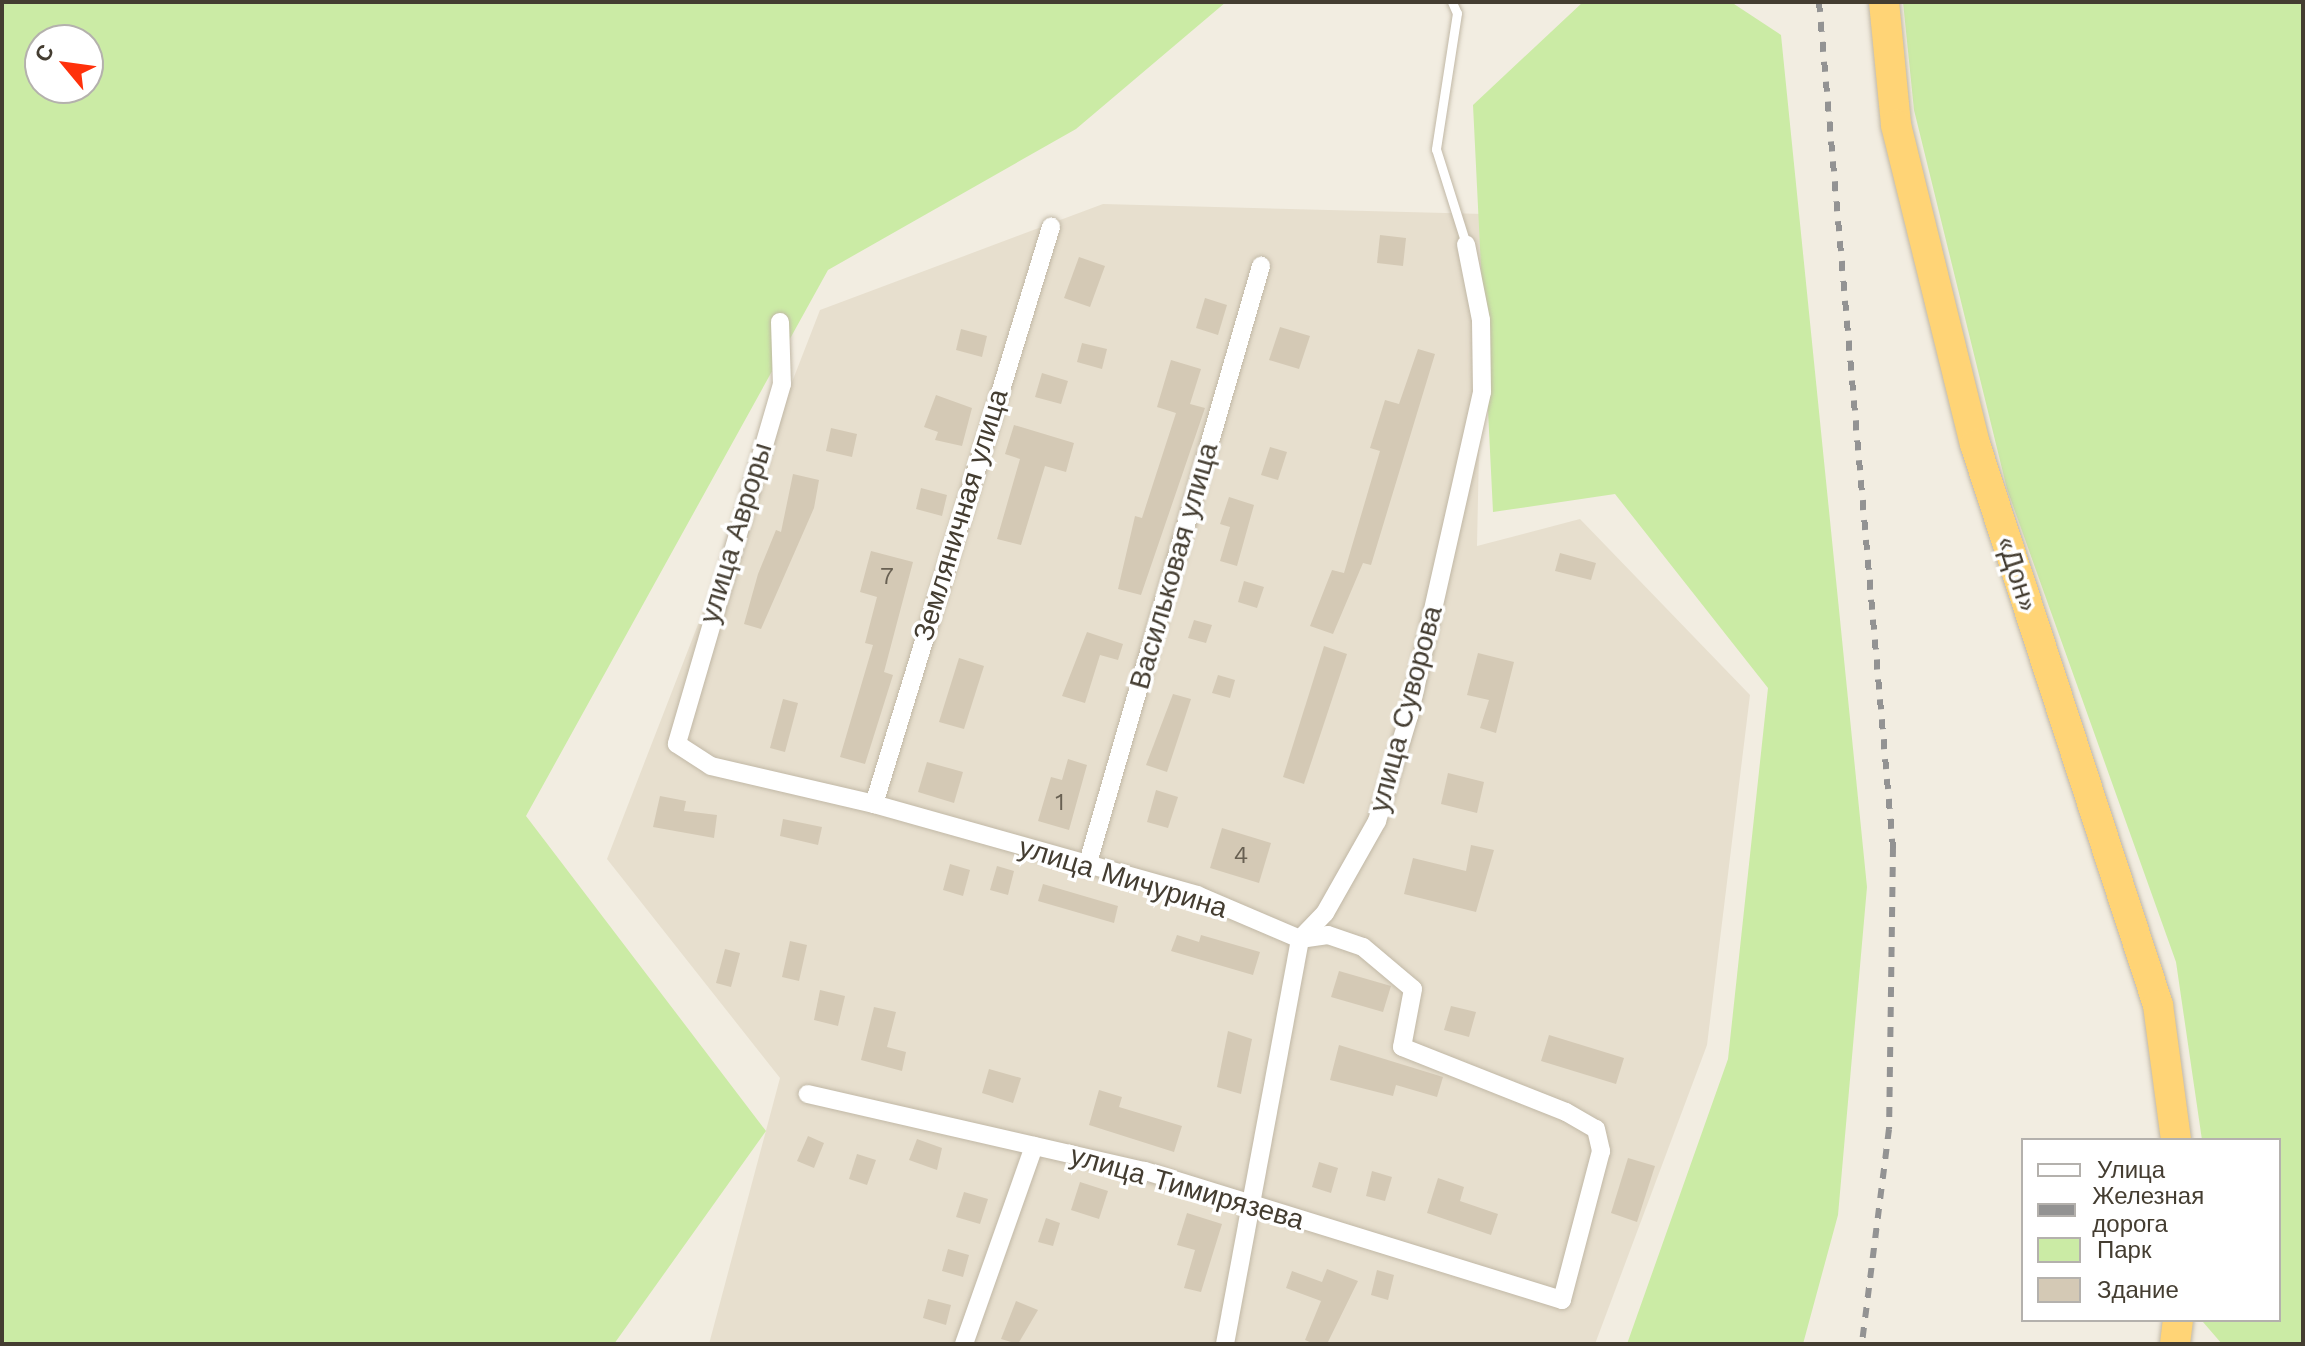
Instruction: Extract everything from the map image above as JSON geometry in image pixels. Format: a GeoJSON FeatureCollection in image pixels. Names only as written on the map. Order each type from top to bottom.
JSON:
{"type":"FeatureCollection","features":[{"type":"Feature","properties":{"kind":"highway","name":"«Дон»"},"geometry":{"type":"LineString","coordinates":[[1884,2],[1896,125],[1975,444],[2158,1005],[2176,1138]]}},
{"type":"Feature","properties":{"kind":"highway"},"geometry":{"type":"LineString","coordinates":[[2175,1344],[2178,1322]]}},
{"type":"Feature","properties":{"kind":"street","name":"Земляничная улица"},"geometry":{"type":"LineString","coordinates":[[874,804],[1051,227]]}},
{"type":"Feature","properties":{"kind":"street","name":"улица Суворова"},"geometry":{"type":"LineString","coordinates":[[1300,939],[1325,913],[1377,821],[1409,716],[1482,392],[1481,320],[1466,244]]}},
{"type":"Feature","properties":{"kind":"street","name":"Васильковая улица"},"geometry":{"type":"LineString","coordinates":[[1087,866],[1261,266]]}},
{"type":"Feature","properties":{"kind":"street","name":"улица Авроры"},"geometry":{"type":"LineString","coordinates":[[677,744],[782,384],[780,322]]}},
{"type":"Feature","properties":{"kind":"street","name":"улица Мичурина"},"geometry":{"type":"LineString","coordinates":[[677,744],[711,766],[874,804],[1197,895],[1300,939],[1328,935],[1363,947],[1400,973],[1413,989],[1402,1047],[1566,1112],[1596,1129],[1601,1151],[1562,1300]]}},
{"type":"Feature","properties":{"kind":"street"},"geometry":{"type":"LineString","coordinates":[[1225,1344],[1248,1206],[1300,939]]}},
{"type":"Feature","properties":{"kind":"street","name":"улица Тимирязева"},"geometry":{"type":"LineString","coordinates":[[808,1094],[1144,1171],[1248,1206],[1562,1300]]}},
{"type":"Feature","properties":{"kind":"street"},"geometry":{"type":"LineString","coordinates":[[964,1344],[1034,1146]]}},
{"type":"Feature","properties":{"kind":"lane"},"geometry":{"type":"LineString","coordinates":[[1452,2],[1457,13],[1436,149],[1466,244]]}},
{"type":"Feature","properties":{"kind":"shaded area"},"geometry":{"type":"Polygon","coordinates":[[[1103,204],[1484,214],[1477,546],[1580,519],[1750,695],[1707,1045],[1595,1344],[709,1344],[780,1078],[607,859],[820,310],[1103,204]]]}},
{"type":"Feature","properties":{"kind":"green space"},"geometry":{"type":"Polygon","coordinates":[[[2,2],[1226,2],[1076,129],[828,270],[526,816],[766,1131],[614,1344],[2,1344],[2,2]]]}},
{"type":"Feature","properties":{"kind":"green space"},"geometry":{"type":"Polygon","coordinates":[[[1583,2],[1731,2],[1781,35],[1867,887],[1838,1215],[1803,1344],[1627,1344],[1728,1059],[1768,688],[1615,494],[1493,512],[1473,105],[1583,2]]]}},
{"type":"Feature","properties":{"kind":"green space"},"geometry":{"type":"Polygon","coordinates":[[[1903,2],[2303,2],[2303,1344],[2222,1344],[2203,1322],[2281,1322],[2281,1138],[2202,1138],[2176,962],[2007,489],[1914,110],[1903,2]]]}},
{"type":"Feature","properties":{"kind":"building"},"geometry":{"type":"Polygon","coordinates":[[[1380,235],[1406,238],[1403,266],[1377,263],[1380,235]]]}},
{"type":"Feature","properties":{"kind":"building"},"geometry":{"type":"Polygon","coordinates":[[[1079,257],[1105,266],[1090,307],[1064,298],[1079,257]]]}},
{"type":"Feature","properties":{"kind":"building"},"geometry":{"type":"Polygon","coordinates":[[[1205,298],[1227,305],[1218,335],[1196,328],[1205,298]]]}},
{"type":"Feature","properties":{"kind":"building"},"geometry":{"type":"Polygon","coordinates":[[[1280,327],[1310,336],[1299,369],[1269,360],[1280,327]]]}},
{"type":"Feature","properties":{"kind":"building"},"geometry":{"type":"Polygon","coordinates":[[[961,329],[987,336],[982,357],[956,350],[961,329]]]}},
{"type":"Feature","properties":{"kind":"building"},"geometry":{"type":"Polygon","coordinates":[[[1082,343],[1107,349],[1102,369],[1077,362],[1082,343]]]}},
{"type":"Feature","properties":{"kind":"building"},"geometry":{"type":"Polygon","coordinates":[[[1418,349],[1435,354],[1371,565],[1363,563],[1333,634],[1310,626],[1332,570],[1344,573],[1380,451],[1370,448],[1385,400],[1399,404],[1418,349]]]}},
{"type":"Feature","properties":{"kind":"building"},"geometry":{"type":"Polygon","coordinates":[[[1171,360],[1201,369],[1190,404],[1205,408],[1141,595],[1118,589],[1135,516],[1142,518],[1176,413],[1157,407],[1171,360]]]}},
{"type":"Feature","properties":{"kind":"building"},"geometry":{"type":"Polygon","coordinates":[[[1042,373],[1068,381],[1061,404],[1035,397],[1042,373]]]}},
{"type":"Feature","properties":{"kind":"building"},"geometry":{"type":"Polygon","coordinates":[[[936,395],[972,408],[962,446],[935,440],[938,432],[924,427],[936,395]]]}},
{"type":"Feature","properties":{"kind":"building"},"geometry":{"type":"Polygon","coordinates":[[[1014,425],[1074,443],[1066,472],[1045,466],[1021,545],[997,539],[1020,459],[1005,454],[1014,425]]]}},
{"type":"Feature","properties":{"kind":"building"},"geometry":{"type":"Polygon","coordinates":[[[831,428],[857,434],[852,457],[826,451],[831,428]]]}},
{"type":"Feature","properties":{"kind":"building"},"geometry":{"type":"Polygon","coordinates":[[[1270,447],[1287,452],[1278,480],[1261,475],[1270,447]]]}},
{"type":"Feature","properties":{"kind":"building"},"geometry":{"type":"Polygon","coordinates":[[[793,474],[819,480],[814,508],[761,629],[744,624],[758,574],[776,530],[781,532],[793,474]]]}},
{"type":"Feature","properties":{"kind":"building"},"geometry":{"type":"Polygon","coordinates":[[[921,488],[947,495],[942,516],[916,509],[921,488]]]}},
{"type":"Feature","properties":{"kind":"building"},"geometry":{"type":"Polygon","coordinates":[[[1229,497],[1254,505],[1237,566],[1220,561],[1230,527],[1220,524],[1229,497]]]}},
{"type":"Feature","properties":{"kind":"building"},"geometry":{"type":"Polygon","coordinates":[[[871,551],[913,562],[884,672],[893,675],[865,764],[840,757],[873,645],[865,643],[877,597],[860,592],[871,551]]]}},
{"type":"Feature","properties":{"kind":"building"},"geometry":{"type":"Polygon","coordinates":[[[1560,553],[1596,563],[1591,580],[1555,571],[1560,553]]]}},
{"type":"Feature","properties":{"kind":"building"},"geometry":{"type":"Polygon","coordinates":[[[1244,581],[1264,587],[1257,608],[1238,602],[1244,581]]]}},
{"type":"Feature","properties":{"kind":"building"},"geometry":{"type":"Polygon","coordinates":[[[1194,620],[1212,625],[1206,643],[1188,638],[1194,620]]]}},
{"type":"Feature","properties":{"kind":"building"},"geometry":{"type":"Polygon","coordinates":[[[1087,632],[1123,644],[1118,660],[1100,655],[1085,703],[1062,696],[1087,632]]]}},
{"type":"Feature","properties":{"kind":"building"},"geometry":{"type":"Polygon","coordinates":[[[1324,646],[1347,654],[1304,784],[1283,777],[1324,646]]]}},
{"type":"Feature","properties":{"kind":"building"},"geometry":{"type":"Polygon","coordinates":[[[1478,653],[1514,662],[1496,733],[1480,728],[1489,700],[1467,695],[1478,653]]]}},
{"type":"Feature","properties":{"kind":"building"},"geometry":{"type":"Polygon","coordinates":[[[959,658],[984,666],[964,729],[939,722],[959,658]]]}},
{"type":"Feature","properties":{"kind":"building"},"geometry":{"type":"Polygon","coordinates":[[[1218,675],[1235,680],[1230,698],[1212,693],[1218,675]]]}},
{"type":"Feature","properties":{"kind":"building"},"geometry":{"type":"Polygon","coordinates":[[[1173,694],[1191,699],[1167,772],[1146,765],[1173,694]]]}},
{"type":"Feature","properties":{"kind":"building"},"geometry":{"type":"Polygon","coordinates":[[[783,699],[798,703],[785,752],[770,748],[783,699]]]}},
{"type":"Feature","properties":{"kind":"building"},"geometry":{"type":"Polygon","coordinates":[[[1068,759],[1087,765],[1069,830],[1038,821],[1051,777],[1062,780],[1068,759]]]}},
{"type":"Feature","properties":{"kind":"building"},"geometry":{"type":"Polygon","coordinates":[[[927,762],[963,772],[954,803],[918,792],[927,762]]]}},
{"type":"Feature","properties":{"kind":"building"},"geometry":{"type":"Polygon","coordinates":[[[1448,773],[1484,782],[1477,813],[1441,804],[1448,773]]]}},
{"type":"Feature","properties":{"kind":"building"},"geometry":{"type":"Polygon","coordinates":[[[1156,790],[1178,797],[1168,828],[1147,822],[1156,790]]]}},
{"type":"Feature","properties":{"kind":"building"},"geometry":{"type":"Polygon","coordinates":[[[660,796],[686,801],[684,811],[717,815],[714,838],[653,827],[660,796]]]}},
{"type":"Feature","properties":{"kind":"building"},"geometry":{"type":"Polygon","coordinates":[[[783,819],[822,827],[818,845],[780,836],[783,819]]]}},
{"type":"Feature","properties":{"kind":"building"},"geometry":{"type":"Polygon","coordinates":[[[1222,828],[1271,843],[1259,883],[1210,868],[1222,828]]]}},
{"type":"Feature","properties":{"kind":"building"},"geometry":{"type":"Polygon","coordinates":[[[1471,845],[1494,850],[1476,912],[1404,894],[1413,858],[1466,871],[1471,845]]]}},
{"type":"Feature","properties":{"kind":"building"},"geometry":{"type":"Polygon","coordinates":[[[950,864],[970,870],[963,896],[943,890],[950,864]]]}},
{"type":"Feature","properties":{"kind":"building"},"geometry":{"type":"Polygon","coordinates":[[[997,866],[1014,871],[1008,895],[990,890],[997,866]]]}},
{"type":"Feature","properties":{"kind":"building"},"geometry":{"type":"Polygon","coordinates":[[[1043,884],[1118,906],[1114,923],[1038,901],[1043,884]]]}},
{"type":"Feature","properties":{"kind":"building"},"geometry":{"type":"Polygon","coordinates":[[[1177,935],[1199,942],[1201,935],[1260,952],[1253,975],[1171,951],[1177,935]]]}},
{"type":"Feature","properties":{"kind":"building"},"geometry":{"type":"Polygon","coordinates":[[[790,941],[807,945],[799,981],[782,977],[790,941]]]}},
{"type":"Feature","properties":{"kind":"building"},"geometry":{"type":"Polygon","coordinates":[[[725,949],[740,953],[731,987],[716,983],[725,949]]]}},
{"type":"Feature","properties":{"kind":"building"},"geometry":{"type":"Polygon","coordinates":[[[1339,971],[1391,986],[1383,1012],[1331,997],[1339,971]]]}},
{"type":"Feature","properties":{"kind":"building"},"geometry":{"type":"Polygon","coordinates":[[[820,990],[845,996],[838,1026],[814,1020],[820,990]]]}},
{"type":"Feature","properties":{"kind":"building"},"geometry":{"type":"Polygon","coordinates":[[[1451,1006],[1476,1012],[1469,1037],[1444,1030],[1451,1006]]]}},
{"type":"Feature","properties":{"kind":"building"},"geometry":{"type":"Polygon","coordinates":[[[874,1007],[896,1012],[887,1047],[906,1052],[902,1071],[861,1060],[874,1007]]]}},
{"type":"Feature","properties":{"kind":"building"},"geometry":{"type":"Polygon","coordinates":[[[1228,1031],[1252,1039],[1241,1094],[1217,1087],[1228,1031]]]}},
{"type":"Feature","properties":{"kind":"building"},"geometry":{"type":"Polygon","coordinates":[[[1549,1035],[1624,1058],[1616,1084],[1541,1061],[1549,1035]]]}},
{"type":"Feature","properties":{"kind":"building"},"geometry":{"type":"Polygon","coordinates":[[[1339,1045],[1443,1077],[1437,1097],[1396,1085],[1393,1096],[1330,1080],[1339,1045]]]}},
{"type":"Feature","properties":{"kind":"building"},"geometry":{"type":"Polygon","coordinates":[[[989,1069],[1021,1078],[1013,1103],[982,1093],[989,1069]]]}},
{"type":"Feature","properties":{"kind":"building"},"geometry":{"type":"Polygon","coordinates":[[[1099,1090],[1122,1097],[1119,1107],[1182,1126],[1174,1152],[1089,1125],[1099,1090]]]}},
{"type":"Feature","properties":{"kind":"building"},"geometry":{"type":"Polygon","coordinates":[[[808,1136],[824,1143],[814,1168],[797,1161],[808,1136]]]}},
{"type":"Feature","properties":{"kind":"building"},"geometry":{"type":"Polygon","coordinates":[[[917,1139],[942,1148],[937,1170],[909,1160],[917,1139]]]}},
{"type":"Feature","properties":{"kind":"building"},"geometry":{"type":"Polygon","coordinates":[[[857,1154],[876,1160],[867,1185],[849,1179],[857,1154]]]}},
{"type":"Feature","properties":{"kind":"building"},"geometry":{"type":"Polygon","coordinates":[[[1628,1158],[1655,1166],[1637,1222],[1611,1213],[1628,1158]]]}},
{"type":"Feature","properties":{"kind":"building"},"geometry":{"type":"Polygon","coordinates":[[[1319,1162],[1338,1168],[1331,1193],[1312,1187],[1319,1162]]]}},
{"type":"Feature","properties":{"kind":"building"},"geometry":{"type":"Polygon","coordinates":[[[1372,1171],[1392,1177],[1385,1201],[1366,1196],[1372,1171]]]}},
{"type":"Feature","properties":{"kind":"building"},"geometry":{"type":"Polygon","coordinates":[[[1438,1178],[1464,1187],[1460,1201],[1498,1214],[1491,1235],[1427,1213],[1438,1178]]]}},
{"type":"Feature","properties":{"kind":"building"},"geometry":{"type":"Polygon","coordinates":[[[1080,1182],[1108,1191],[1099,1219],[1071,1210],[1080,1182]]]}},
{"type":"Feature","properties":{"kind":"building"},"geometry":{"type":"Polygon","coordinates":[[[964,1192],[988,1199],[980,1224],[956,1217],[964,1192]]]}},
{"type":"Feature","properties":{"kind":"building"},"geometry":{"type":"Polygon","coordinates":[[[1187,1213],[1222,1224],[1201,1292],[1184,1288],[1195,1250],[1177,1245],[1187,1213]]]}},
{"type":"Feature","properties":{"kind":"building"},"geometry":{"type":"Polygon","coordinates":[[[1046,1218],[1060,1223],[1053,1246],[1038,1242],[1046,1218]]]}},
{"type":"Feature","properties":{"kind":"building"},"geometry":{"type":"Polygon","coordinates":[[[948,1249],[969,1255],[963,1277],[942,1271],[948,1249]]]}},
{"type":"Feature","properties":{"kind":"building"},"geometry":{"type":"Polygon","coordinates":[[[1327,1269],[1358,1281],[1327,1344],[1314,1344],[1305,1340],[1321,1301],[1286,1288],[1292,1271],[1322,1282],[1327,1269]]]}},
{"type":"Feature","properties":{"kind":"building"},"geometry":{"type":"Polygon","coordinates":[[[1377,1270],[1394,1275],[1388,1300],[1371,1295],[1377,1270]]]}},
{"type":"Feature","properties":{"kind":"building"},"geometry":{"type":"Polygon","coordinates":[[[928,1299],[951,1305],[946,1325],[923,1318],[928,1299]]]}},
{"type":"Feature","properties":{"kind":"building"},"geometry":{"type":"Polygon","coordinates":[[[1016,1301],[1038,1310],[1018,1344],[1001,1339],[1016,1301]]]}},
{"type":"Feature","properties":{"kind":"railway"},"geometry":{"type":"LineString","coordinates":[[1819,2],[1893,847],[1889,1129],[1862,1344]]}}]}
